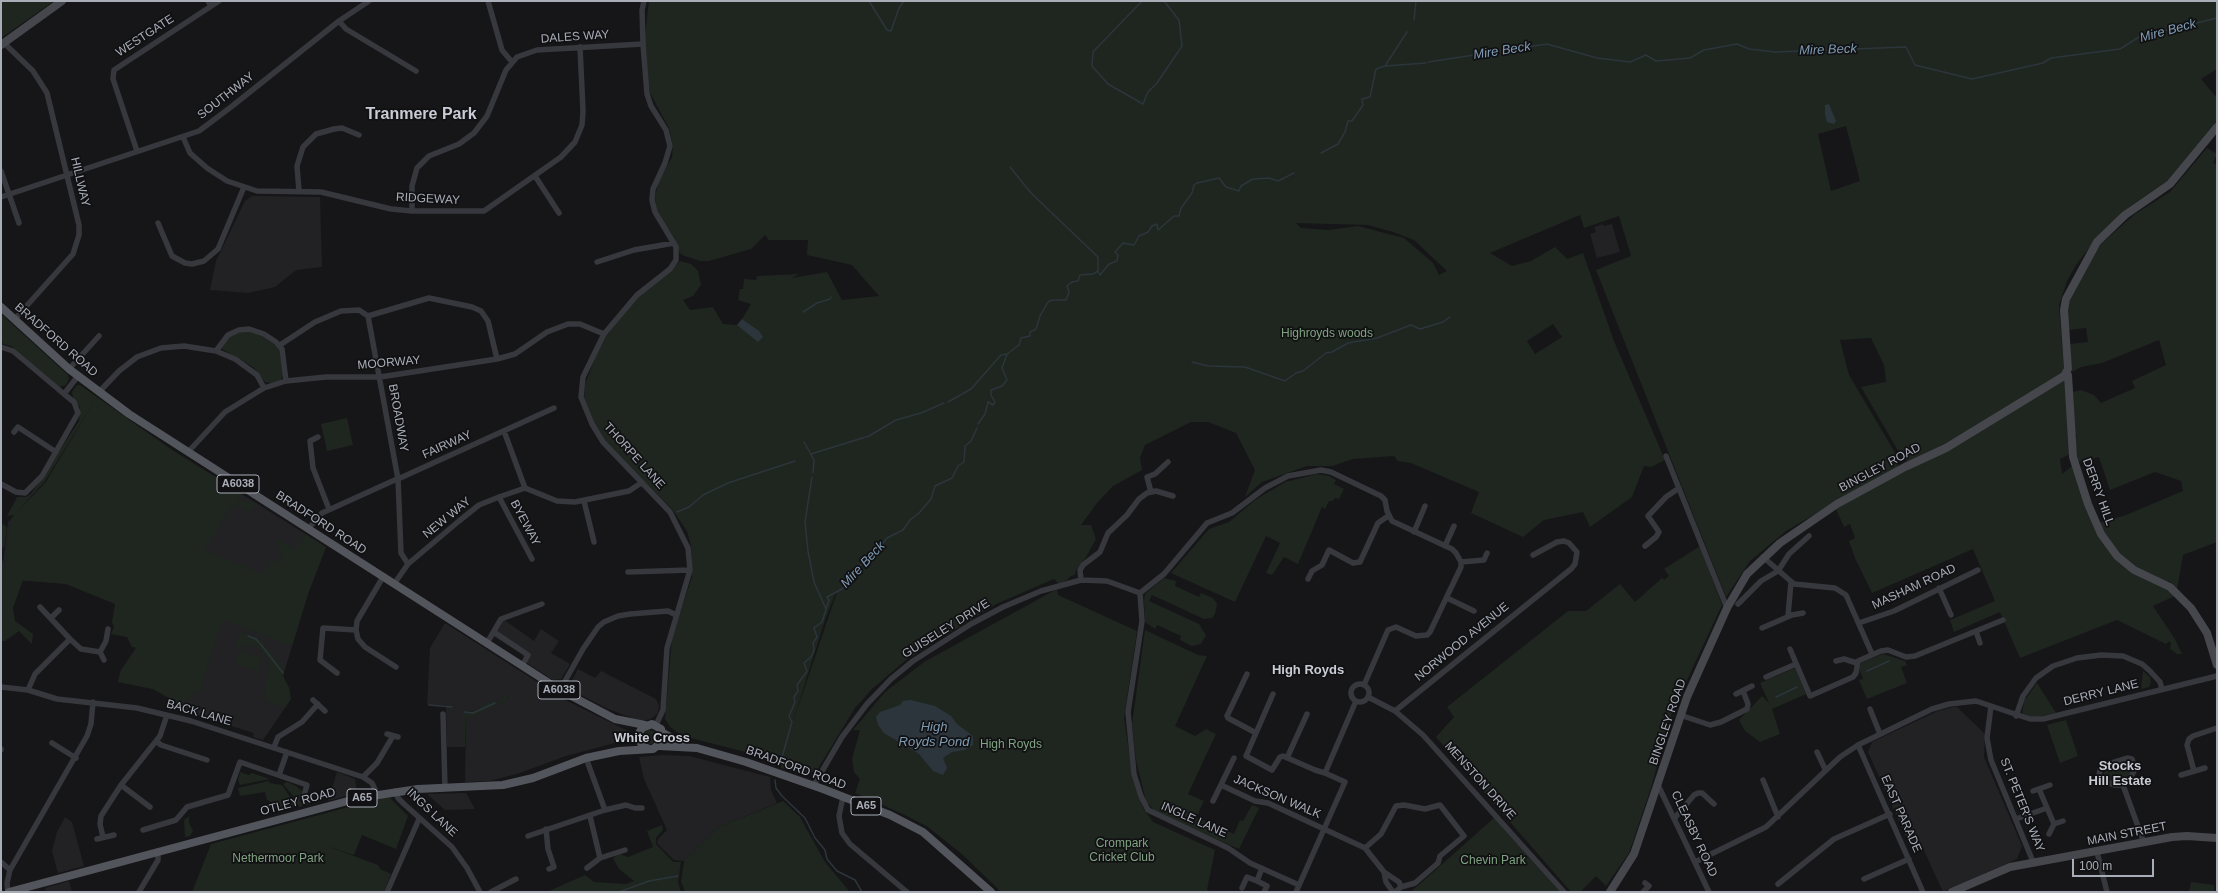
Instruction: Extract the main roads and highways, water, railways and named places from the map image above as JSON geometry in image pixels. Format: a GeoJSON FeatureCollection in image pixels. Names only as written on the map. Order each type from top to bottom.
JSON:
{"type":"FeatureCollection","features":[{"type":"Feature","properties":{"kind":"main road","name":"BRADFORD ROAD"},"geometry":{"type":"LineString","coordinates":[[1,307],[78,376],[99,392],[188,452],[560,690],[624,722],[645,725]]}},
{"type":"Feature","properties":{"kind":"main road","name":"BRADFORD ROAD"},"geometry":{"type":"LineString","coordinates":[[624,722],[638,737]]}},
{"type":"Feature","properties":{"kind":"main road","name":"A65"},"geometry":{"type":"LineString","coordinates":[[638,737],[645,725],[656,725],[663,733]]}},
{"type":"Feature","properties":{"kind":"main road","name":"BRADFORD ROAD"},"geometry":{"type":"LineString","coordinates":[[663,733],[685,746]]}},
{"type":"Feature","properties":{"kind":"main road"},"geometry":{"type":"LineString","coordinates":[[659,746],[663,740],[663,733]]}},
{"type":"Feature","properties":{"kind":"main road"},"geometry":{"type":"LineString","coordinates":[[638,737],[642,746],[649,749]]}},
{"type":"Feature","properties":{"kind":"main road","name":"OTLEY ROAD"},"geometry":{"type":"LineString","coordinates":[[619,751],[638,737]]}},
{"type":"Feature","properties":{"kind":"main road","name":"BRADFORD ROAD"},"geometry":{"type":"LineString","coordinates":[[659,746],[685,746],[746,762],[814,785],[890,815],[923,832],[991,892]]}},
{"type":"Feature","properties":{"kind":"main road","name":"A65"},"geometry":{"type":"LineString","coordinates":[[649,749],[659,746]]}},
{"type":"Feature","properties":{"kind":"main road","name":"OTLEY ROAD"},"geometry":{"type":"LineString","coordinates":[[9,892],[377,794],[396,791],[486,787],[516,783],[586,758],[619,751],[649,749]]}},
{"type":"Feature","properties":{"kind":"water"},"geometry":{"type":"Polygon","coordinates":[[[1829,104],[1836,121],[1834,124],[1827,122],[1825,114],[1825,105],[1829,104]]]}},
{"type":"Feature","properties":{"kind":"water"},"geometry":{"type":"Polygon","coordinates":[[[742,319],[759,331],[763,337],[758,342],[737,325],[742,319]]]}},
{"type":"Feature","properties":{"kind":"water","name":"High Royds Pond"},"geometry":{"type":"Polygon","coordinates":[[[911,700],[935,706],[951,716],[957,724],[973,736],[973,745],[965,750],[952,752],[943,758],[947,768],[943,775],[933,771],[919,754],[884,733],[878,725],[876,717],[880,712],[900,705],[903,701],[911,700]]]}},
{"type":"Feature","properties":{"kind":"waterway"},"geometry":{"type":"LineString","coordinates":[[869,1],[887,30],[891,31],[899,8],[904,1]]}},
{"type":"Feature","properties":{"kind":"waterway"},"geometry":{"type":"LineString","coordinates":[[1142,1],[1093,52],[1092,66],[1108,84],[1143,104],[1148,92],[1157,83],[1182,46],[1179,20],[1164,1]]}},
{"type":"Feature","properties":{"kind":"waterway"},"geometry":{"type":"LineString","coordinates":[[1414,20],[1416,1]]}},
{"type":"Feature","properties":{"kind":"waterway","name":"Mire Beck"},"geometry":{"type":"LineString","coordinates":[[1428,62],[1547,44],[1597,58],[1630,62],[1646,55],[1656,61],[1690,58],[1704,50],[1737,44],[1749,49],[1775,52],[1906,47],[1915,65],[1972,79],[2043,63],[2051,58],[2120,49],[2139,37],[2217,18]]}},
{"type":"Feature","properties":{"kind":"waterway"},"geometry":{"type":"LineString","coordinates":[[1385,66],[1407,32]]}},
{"type":"Feature","properties":{"kind":"waterway","name":"Mire Beck"},"geometry":{"type":"LineString","coordinates":[[1321,153],[1338,144],[1345,132],[1348,121],[1352,121],[1363,105],[1362,99],[1370,97],[1376,69],[1385,66],[1426,63]]}},
{"type":"Feature","properties":{"kind":"waterway"},"geometry":{"type":"LineString","coordinates":[[1010,167],[1031,193],[1098,257],[1098,271]]}},
{"type":"Feature","properties":{"kind":"waterway","name":"Mire Beck"},"geometry":{"type":"LineString","coordinates":[[978,424],[985,414],[988,402],[993,405],[995,402],[991,395],[991,390],[1002,386],[1007,380],[1002,368],[1007,354],[1019,345],[1021,338],[1030,336],[1030,332],[1036,329],[1040,316],[1048,302],[1052,300],[1066,300],[1069,292],[1067,286],[1072,282],[1078,281],[1080,275],[1093,274],[1098,271],[1100,275],[1109,264],[1117,261],[1118,255],[1115,252],[1123,243],[1134,245],[1139,236],[1148,232],[1152,226],[1157,224],[1158,230],[1174,216],[1179,216],[1181,208],[1192,193],[1194,185],[1197,183],[1219,178],[1226,187],[1239,191],[1241,186],[1253,179],[1269,178],[1278,181],[1294,173]]}},
{"type":"Feature","properties":{"kind":"waterway"},"geometry":{"type":"LineString","coordinates":[[803,312],[817,303],[830,299],[831,297]]}},
{"type":"Feature","properties":{"kind":"waterway"},"geometry":{"type":"LineString","coordinates":[[1192,362],[1208,366],[1245,367],[1285,381],[1296,373],[1303,371],[1326,353],[1332,352],[1348,343],[1377,338],[1411,325],[1420,329],[1443,322],[1450,317]]}},
{"type":"Feature","properties":{"kind":"waterway"},"geometry":{"type":"LineString","coordinates":[[948,402],[971,389],[1001,355],[1007,354]]}},
{"type":"Feature","properties":{"kind":"waterway"},"geometry":{"type":"LineString","coordinates":[[811,454],[869,436],[896,420],[921,413],[944,403]]}},
{"type":"Feature","properties":{"kind":"waterway","name":"Mire Beck"},"geometry":{"type":"LineString","coordinates":[[780,764],[792,722],[789,716],[795,702],[794,697],[798,691],[797,685],[807,671],[804,663],[811,657],[814,650],[813,643],[817,637],[814,628],[822,622],[829,600],[827,597],[842,589],[856,575],[859,566],[868,561],[887,538],[903,530],[910,520],[919,513],[931,499],[935,486],[952,478],[958,466],[964,462],[965,446],[971,441],[977,428]]}},
{"type":"Feature","properties":{"kind":"waterway"},"geometry":{"type":"LineString","coordinates":[[804,442],[814,460],[813,473]]}},
{"type":"Feature","properties":{"kind":"waterway"},"geometry":{"type":"LineString","coordinates":[[677,512],[689,507],[703,495],[728,483],[795,461]]}},
{"type":"Feature","properties":{"kind":"waterway"},"geometry":{"type":"LineString","coordinates":[[812,477],[805,522],[808,551],[814,582],[826,609]]}},
{"type":"Feature","properties":{"kind":"waterway"},"geometry":{"type":"LineString","coordinates":[[248,636],[256,639],[283,673]]}},
{"type":"Feature","properties":{"kind":"waterway"},"geometry":{"type":"LineString","coordinates":[[1867,671],[1889,661]]}},
{"type":"Feature","properties":{"kind":"waterway"},"geometry":{"type":"LineString","coordinates":[[1776,697],[1797,687]]}},
{"type":"Feature","properties":{"kind":"waterway"},"geometry":{"type":"LineString","coordinates":[[464,712],[473,713],[495,703]]}},
{"type":"Feature","properties":{"kind":"waterway"},"geometry":{"type":"LineString","coordinates":[[429,705],[452,707]]}},
{"type":"Feature","properties":{"kind":"waterway","name":"Mire Beck"},"geometry":{"type":"LineString","coordinates":[[775,780],[776,788],[782,796],[805,818],[815,838],[825,850],[827,859],[837,871],[855,880],[862,892]]}},
{"type":"Feature","properties":{"kind":"waterway"},"geometry":{"type":"LineString","coordinates":[[619,892],[649,881],[678,876]]}},
{"type":"Feature","properties":{"kind":"district","name":"Tranmere Park"},"geometry":{"type":"Point","coordinates":[421,115]}},
{"type":"Feature","properties":{"kind":"district","name":"High Royds"},"geometry":{"type":"Point","coordinates":[1308,670]}},
{"type":"Feature","properties":{"kind":"district","name":"White Cross"},"geometry":{"type":"Point","coordinates":[652,738]}},
{"type":"Feature","properties":{"kind":"district","name":"Stocks Hill Estate"},"geometry":{"type":"Point","coordinates":[2120,774]}},
{"type":"Feature","properties":{"kind":"park label","name":"Highroyds woods"},"geometry":{"type":"Point","coordinates":[1327,334]}},
{"type":"Feature","properties":{"kind":"park label","name":"Crompark Cricket Club"},"geometry":{"type":"Point","coordinates":[1122,851]}},
{"type":"Feature","properties":{"kind":"park label","name":"Nethermoor Park"},"geometry":{"type":"Point","coordinates":[278,859]}},
{"type":"Feature","properties":{"kind":"park label","name":"Chevin Park"},"geometry":{"type":"Point","coordinates":[1493,861]}}]}
